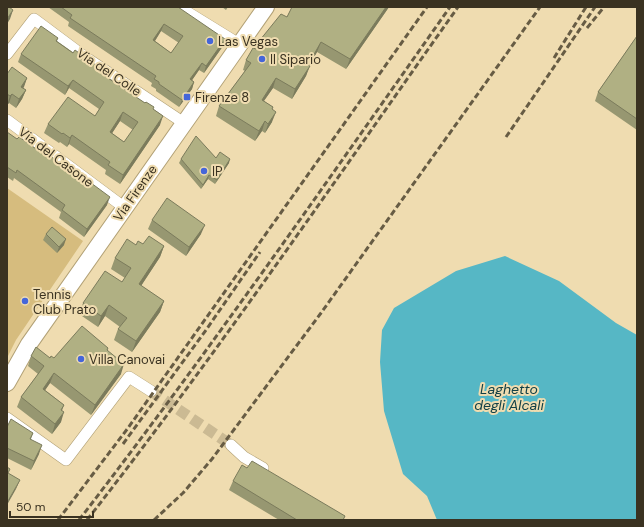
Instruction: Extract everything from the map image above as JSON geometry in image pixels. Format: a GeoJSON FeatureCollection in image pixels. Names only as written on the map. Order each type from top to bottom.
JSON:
{"type":"FeatureCollection","features":[{"type":"Feature","properties":{"kind":"main road","name":"Via Firenze"},"geometry":{"type":"LineString","coordinates":[[7,383],[29,344],[266,7]]}},
{"type":"Feature","properties":{"kind":"street"},"geometry":{"type":"LineString","coordinates":[[179,7],[239,44]]}},
{"type":"Feature","properties":{"kind":"street","name":"Via del Colle"},"geometry":{"type":"LineString","coordinates":[[7,54],[34,19],[85,56],[184,123]]}},
{"type":"Feature","properties":{"kind":"street","name":"Via del Casone"},"geometry":{"type":"LineString","coordinates":[[7,120],[124,208]]}},
{"type":"Feature","properties":{"kind":"street"},"geometry":{"type":"LineString","coordinates":[[7,418],[66,460],[130,377],[151,391]]}},
{"type":"Feature","properties":{"kind":"street"},"geometry":{"type":"LineString","coordinates":[[231,445],[244,457],[270,473]]}},
{"type":"Feature","properties":{"kind":"shaded area","name":"Tennis Club Prato"},"geometry":{"type":"Polygon","coordinates":[[[7,188],[83,241],[16,340],[7,358],[7,188]]]}},
{"type":"Feature","properties":{"kind":"water","name":"Laghetto degli Alcali"},"geometry":{"type":"Polygon","coordinates":[[[505,256],[559,281],[616,323],[637,335],[637,520],[437,520],[427,496],[403,474],[384,411],[380,362],[382,330],[394,308],[456,271],[505,256]]]}},
{"type":"Feature","properties":{"kind":"building"},"geometry":{"type":"Polygon","coordinates":[[[7,7],[13,10],[7,19],[7,7]]]}},
{"type":"Feature","properties":{"kind":"building"},"geometry":{"type":"Polygon","coordinates":[[[61,7],[178,7],[225,39],[206,66],[202,63],[190,79],[194,82],[182,100],[159,84],[159,82],[154,79],[156,76],[70,18],[72,15],[61,7]],[[164,24],[153,40],[171,53],[183,36],[164,24]]]}},
{"type":"Feature","properties":{"kind":"building"},"geometry":{"type":"Polygon","coordinates":[[[292,7],[386,7],[350,59],[321,42],[308,65],[310,66],[295,89],[276,78],[262,100],[273,107],[272,109],[276,112],[268,124],[265,121],[259,131],[219,106],[251,63],[246,60],[253,48],[256,49],[260,40],[281,14],[287,17],[292,7]]]}},
{"type":"Feature","properties":{"kind":"building"},"geometry":{"type":"Polygon","coordinates":[[[41,26],[58,38],[56,41],[73,53],[75,50],[104,71],[102,74],[145,103],[146,102],[154,107],[153,109],[163,116],[123,175],[108,165],[110,162],[72,135],[70,138],[48,124],[68,97],[95,116],[104,102],[73,80],[68,86],[21,54],[41,26]],[[123,112],[110,132],[124,142],[138,122],[123,112]]]}},
{"type":"Feature","properties":{"kind":"building"},"geometry":{"type":"Polygon","coordinates":[[[637,36],[637,119],[598,92],[637,36]]]}},
{"type":"Feature","properties":{"kind":"building"},"geometry":{"type":"Polygon","coordinates":[[[12,67],[27,78],[21,87],[26,90],[19,99],[12,94],[10,96],[7,94],[7,74],[12,67]]]}},
{"type":"Feature","properties":{"kind":"building"},"geometry":{"type":"Polygon","coordinates":[[[7,132],[17,139],[19,137],[39,151],[41,149],[85,182],[87,180],[110,197],[87,229],[62,210],[65,205],[17,170],[16,173],[7,167],[7,132]]]}},
{"type":"Feature","properties":{"kind":"building"},"geometry":{"type":"Polygon","coordinates":[[[196,136],[216,158],[220,152],[230,159],[217,180],[209,175],[203,185],[181,159],[196,136]]]}},
{"type":"Feature","properties":{"kind":"building"},"geometry":{"type":"Polygon","coordinates":[[[167,198],[205,225],[189,247],[152,220],[167,198]]]}},
{"type":"Feature","properties":{"kind":"building"},"geometry":{"type":"Polygon","coordinates":[[[52,227],[66,239],[59,247],[46,234],[52,227]]]}},
{"type":"Feature","properties":{"kind":"building"},"geometry":{"type":"Polygon","coordinates":[[[149,236],[164,246],[139,284],[164,301],[136,341],[118,329],[127,318],[109,305],[101,316],[83,303],[105,271],[122,282],[131,268],[115,258],[127,239],[136,245],[138,241],[143,244],[149,236]]]}},
{"type":"Feature","properties":{"kind":"building"},"geometry":{"type":"Polygon","coordinates":[[[82,326],[124,364],[95,405],[54,373],[43,389],[64,405],[61,410],[64,412],[55,424],[21,397],[44,366],[31,356],[36,347],[50,358],[51,356],[54,358],[82,326]]]}},
{"type":"Feature","properties":{"kind":"building"},"geometry":{"type":"Polygon","coordinates":[[[11,419],[33,433],[30,439],[42,445],[34,461],[7,448],[7,427],[11,419]]]}},
{"type":"Feature","properties":{"kind":"building"},"geometry":{"type":"Polygon","coordinates":[[[252,461],[345,516],[343,520],[297,520],[233,481],[242,465],[247,468],[252,461]]]}},
{"type":"Feature","properties":{"kind":"building"},"geometry":{"type":"Polygon","coordinates":[[[7,467],[10,469],[8,473],[20,480],[8,501],[7,500],[7,467]]]}},
{"type":"Feature","properties":{"kind":"tunnel"},"geometry":{"type":"LineString","coordinates":[[151,391],[231,445]]}},
{"type":"Feature","properties":{"kind":"railway"},"geometry":{"type":"LineString","coordinates":[[58,520],[128,428],[427,7]]}},
{"type":"Feature","properties":{"kind":"railway"},"geometry":{"type":"LineString","coordinates":[[79,520],[221,330],[450,7]]}},
{"type":"Feature","properties":{"kind":"railway"},"geometry":{"type":"LineString","coordinates":[[87,520],[183,394],[458,7]]}},
{"type":"Feature","properties":{"kind":"railway"},"geometry":{"type":"LineString","coordinates":[[154,520],[183,493],[212,459],[321,313],[540,7]]}},
{"type":"Feature","properties":{"kind":"railway"},"geometry":{"type":"LineString","coordinates":[[554,58],[586,7]]}},
{"type":"Feature","properties":{"kind":"railway"},"geometry":{"type":"LineString","coordinates":[[506,137],[595,7]]}},
{"type":"Feature","properties":{"kind":"railway"},"geometry":{"type":"LineString","coordinates":[[587,28],[604,7]]}},
{"type":"Feature","properties":{"kind":"railway"},"geometry":{"type":"LineString","coordinates":[[123,444],[206,330],[260,252]]}},
{"type":"Feature","properties":{"kind":"place","name":"Las Vegas"},"geometry":{"type":"Point","coordinates":[210,41]}},
{"type":"Feature","properties":{"kind":"place","name":"Il Sipario"},"geometry":{"type":"Point","coordinates":[262,59]}},
{"type":"Feature","properties":{"kind":"place","name":"Firenze 8"},"geometry":{"type":"Point","coordinates":[187,97]}},
{"type":"Feature","properties":{"kind":"place","name":"IP"},"geometry":{"type":"Point","coordinates":[204,171]}},
{"type":"Feature","properties":{"kind":"place","name":"Tennis Club Prato"},"geometry":{"type":"Point","coordinates":[25,301]}},
{"type":"Feature","properties":{"kind":"place","name":"Villa Canovai"},"geometry":{"type":"Point","coordinates":[81,359]}}]}
